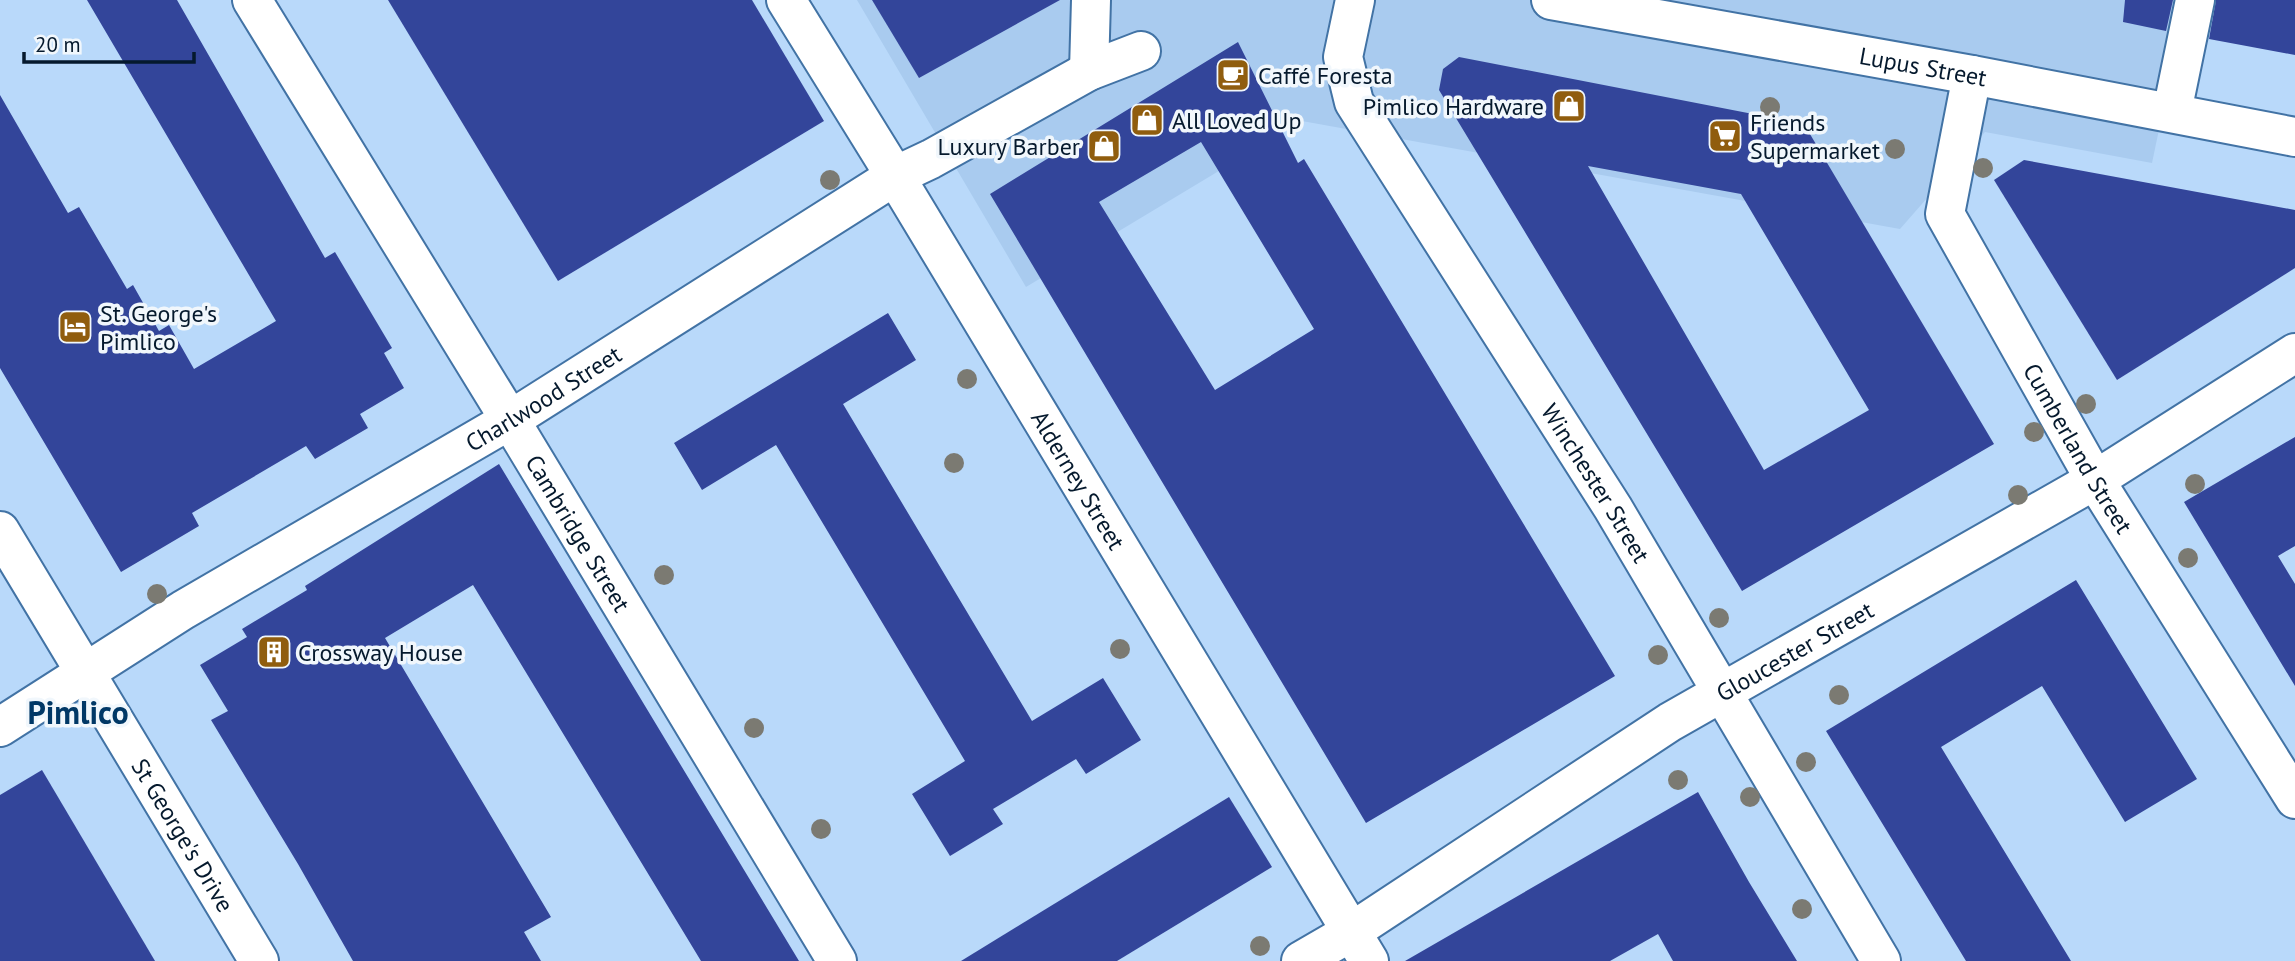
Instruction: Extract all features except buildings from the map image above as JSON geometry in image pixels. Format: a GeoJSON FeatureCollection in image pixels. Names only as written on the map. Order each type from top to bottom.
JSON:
{"type":"FeatureCollection","features":[{"type":"Feature","properties":{"kind":"street","name":"Cambridge Street"},"geometry":{"type":"LineString","coordinates":[[251,0],[510,419],[837,961]]}},
{"type":"Feature","properties":{"kind":"street","name":"Alderney Street"},"geometry":{"type":"LineString","coordinates":[[786,0],[1360,946]]}},
{"type":"Feature","properties":{"kind":"street"},"geometry":{"type":"LineString","coordinates":[[1089,71],[1091,0]]}},
{"type":"Feature","properties":{"kind":"street","name":"Winchester Street"},"geometry":{"type":"LineString","coordinates":[[1355,0],[1343,57],[1354,102],[1613,508],[1881,961]]}},
{"type":"Feature","properties":{"kind":"street","name":"Lupus Street"},"geometry":{"type":"LineString","coordinates":[[1551,0],[1972,75],[2295,137]]}},
{"type":"Feature","properties":{"kind":"street"},"geometry":{"type":"LineString","coordinates":[[2172,112],[2195,0]]}},
{"type":"Feature","properties":{"kind":"street","name":"Charlwood Street"},"geometry":{"type":"LineString","coordinates":[[0,727],[183,610],[510,419],[895,176],[931,159],[1089,71],[1142,51]]}},
{"type":"Feature","properties":{"kind":"street","name":"Cumberland Street"},"geometry":{"type":"LineString","coordinates":[[1972,75],[1945,214],[2095,480],[2295,799]]}},
{"type":"Feature","properties":{"kind":"street","name":"Gloucester Street"},"geometry":{"type":"LineString","coordinates":[[1301,961],[1360,946],[1670,722],[2095,480],[2295,353]]}},
{"type":"Feature","properties":{"kind":"street","name":"St George's Drive"},"geometry":{"type":"LineString","coordinates":[[0,531],[259,961]]}},
{"type":"Feature","properties":{"kind":"shaded area"},"geometry":{"type":"Polygon","coordinates":[[[857,0],[2186,0],[2152,163],[1985,132],[1900,229],[1302,121],[1026,287],[857,0]]]}},
{"type":"Feature","properties":{"kind":"place","name":"Caffé Foresta"},"geometry":{"type":"Point","coordinates":[1233,75]}},
{"type":"Feature","properties":{"kind":"place","name":"Pimlico Hardware"},"geometry":{"type":"Point","coordinates":[1569,106]}},
{"type":"Feature","properties":{"kind":"place","name":"All Loved Up"},"geometry":{"type":"Point","coordinates":[1147,120]}},
{"type":"Feature","properties":{"kind":"place","name":"Friends Supermarket"},"geometry":{"type":"Point","coordinates":[1725,136]}},
{"type":"Feature","properties":{"kind":"place","name":"Luxury Barber"},"geometry":{"type":"Point","coordinates":[1104,146]}},
{"type":"Feature","properties":{"kind":"place","name":"St. George's Pimlico"},"geometry":{"type":"Point","coordinates":[75,327]}},
{"type":"Feature","properties":{"kind":"place","name":"Crossway House"},"geometry":{"type":"Point","coordinates":[274,652]}},
{"type":"Feature","properties":{"kind":"district","name":"Pimlico"},"geometry":{"type":"Point","coordinates":[78,712]}}]}
